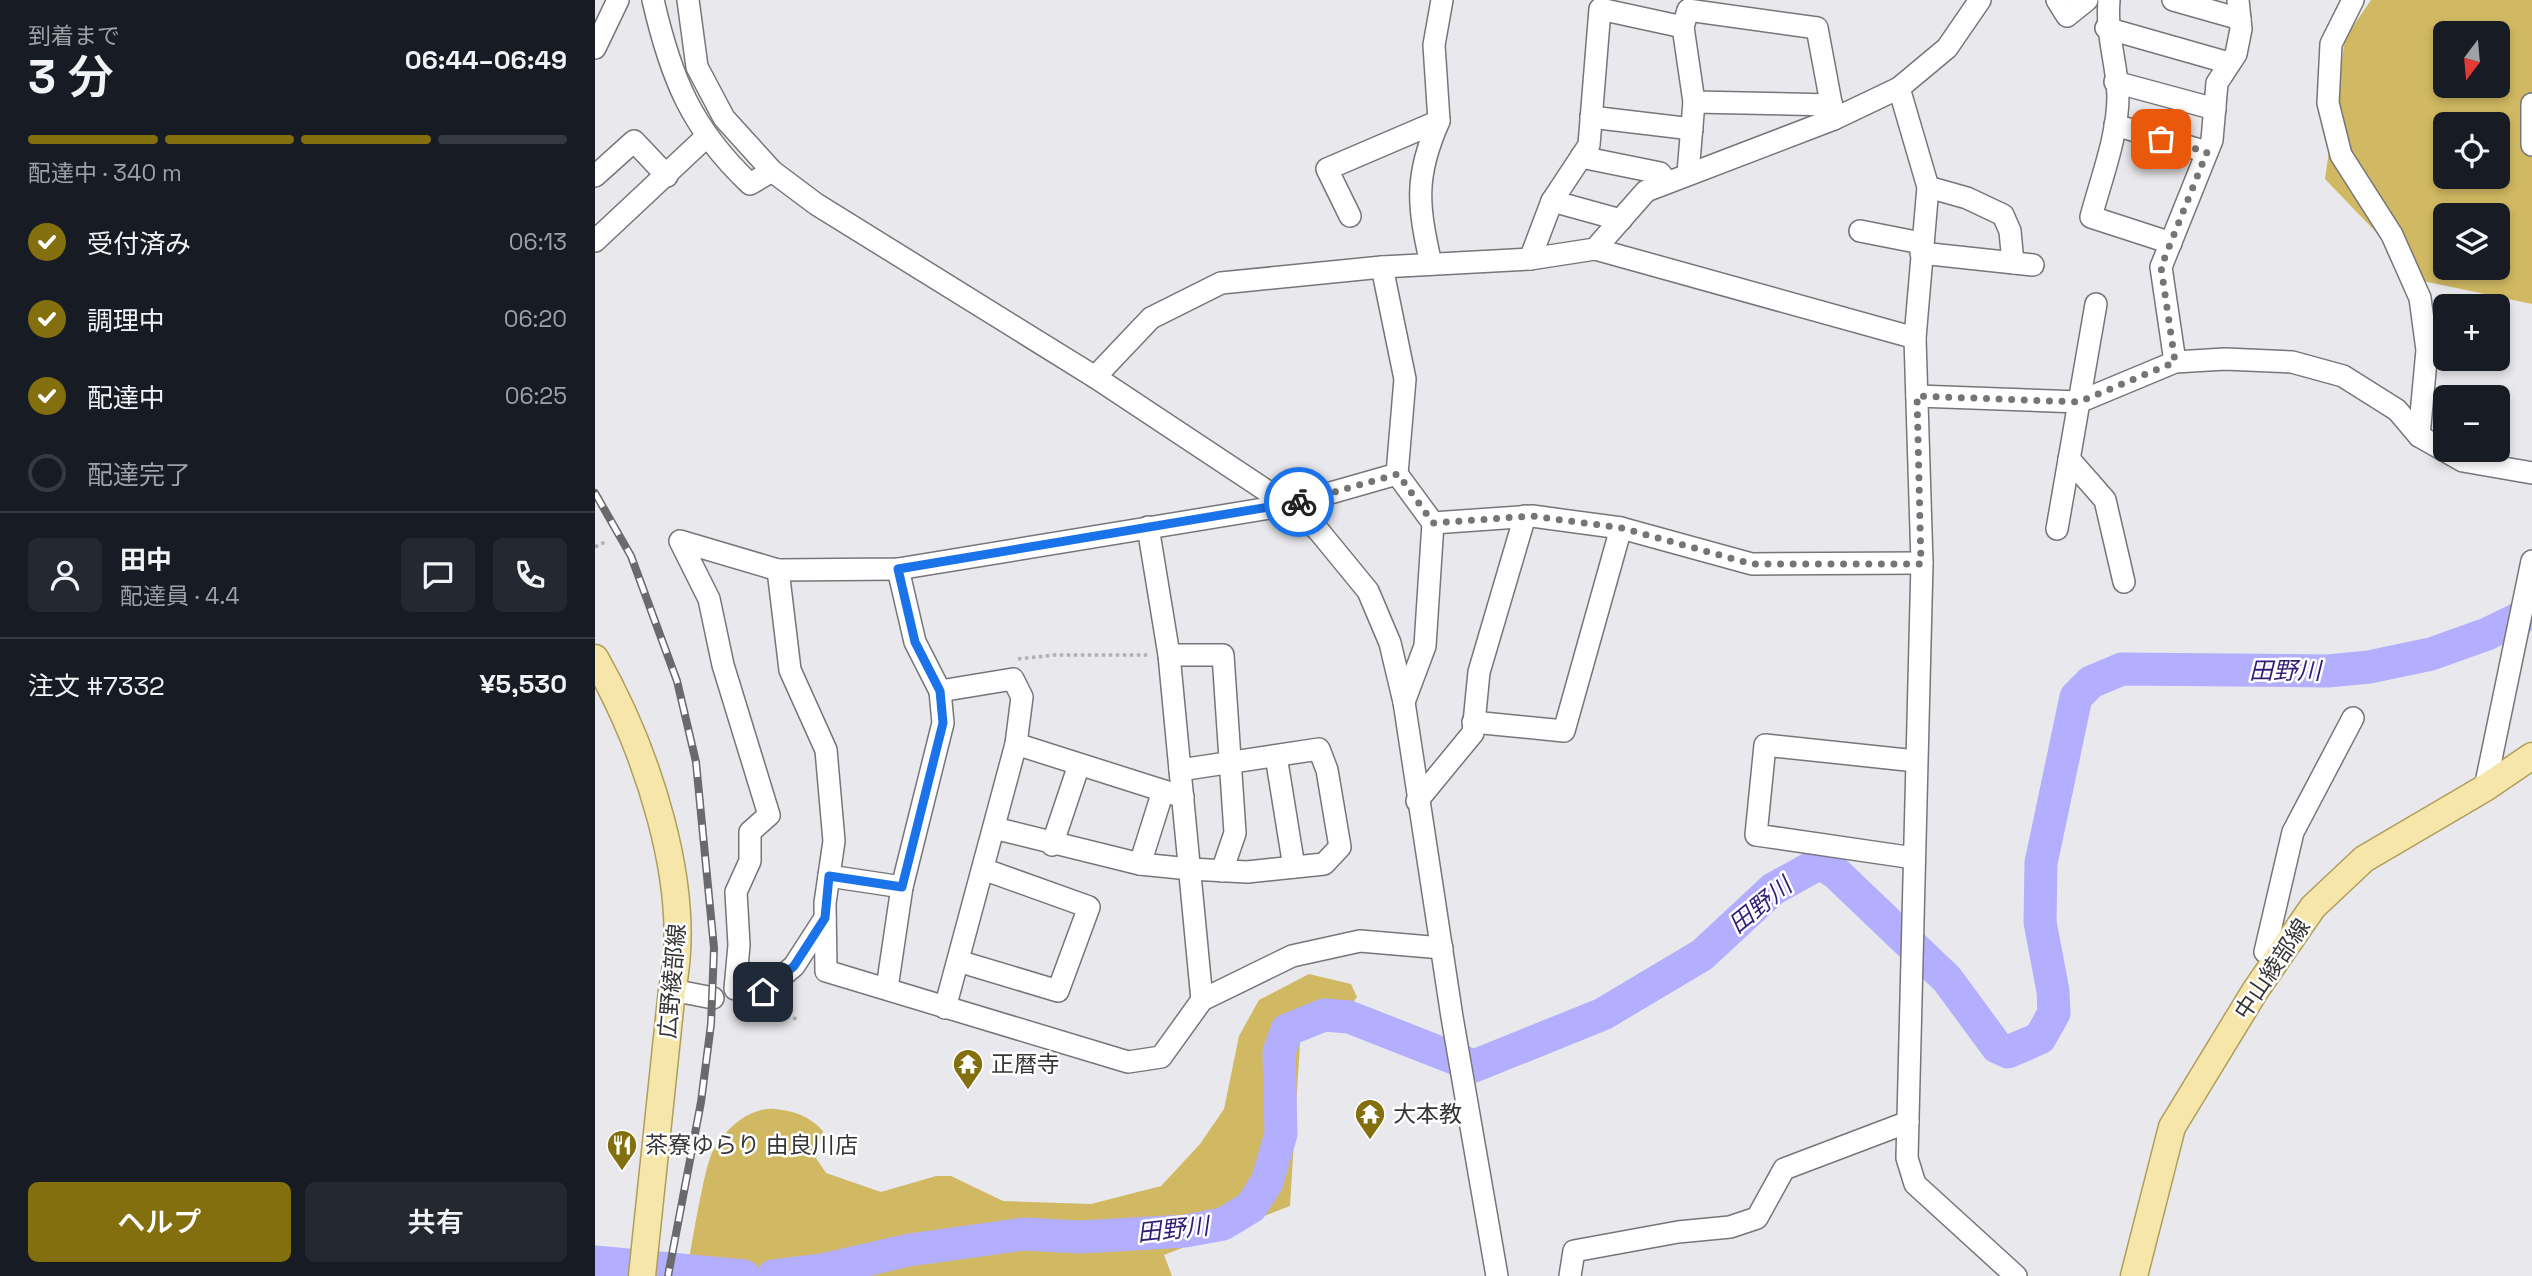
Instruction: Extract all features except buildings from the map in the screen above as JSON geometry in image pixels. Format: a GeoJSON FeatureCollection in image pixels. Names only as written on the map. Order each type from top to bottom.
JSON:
{"type":"FeatureCollection","features":[{"type":"Feature","properties":{"kind":"main road","name":"広野綾部線"},"geometry":{"type":"LineString","coordinates":[[595,658],[647,780],[673,870],[679,908],[678,963],[672,990],[643,1268]]}},
{"type":"Feature","properties":{"kind":"main road","name":"中山綾部線"},"geometry":{"type":"LineString","coordinates":[[2138,1275],[2172,1127],[2313,907],[2364,859],[2485,788],[2532,756]]}},
{"type":"Feature","properties":{"kind":"street"},"geometry":{"type":"LineString","coordinates":[[595,48],[618,0]]}},
{"type":"Feature","properties":{"kind":"street"},"geometry":{"type":"LineString","coordinates":[[653,0],[665,54],[682,94],[706,137],[750,184],[772,171]]}},
{"type":"Feature","properties":{"kind":"street"},"geometry":{"type":"LineString","coordinates":[[688,0],[697,67],[724,118],[772,171],[815,204],[1095,377],[1288,505],[1318,530],[1368,590],[1390,642],[1404,702],[1417,800],[1497,1276]]}},
{"type":"Feature","properties":{"kind":"street"},"geometry":{"type":"LineString","coordinates":[[1431,264],[1419,208],[1426,151],[1439,121],[1434,45],[1442,0]]}},
{"type":"Feature","properties":{"kind":"street"},"geometry":{"type":"LineString","coordinates":[[1595,249],[1646,191],[1833,112],[1899,88],[1947,48],[1980,0]]}},
{"type":"Feature","properties":{"kind":"street"},"geometry":{"type":"LineString","coordinates":[[2057,0],[2067,16],[2088,0]]}},
{"type":"Feature","properties":{"kind":"street"},"geometry":{"type":"LineString","coordinates":[[2109,0],[2106,28],[2115,82],[2115,125],[2091,217],[2171,243]]}},
{"type":"Feature","properties":{"kind":"street"},"geometry":{"type":"LineString","coordinates":[[2173,0],[2239,10],[2241,29],[2235,54],[2217,82],[2212,140],[2161,267],[2175,362]]}},
{"type":"Feature","properties":{"kind":"street"},"geometry":{"type":"LineString","coordinates":[[2353,0],[2331,44],[2328,103],[2341,155],[2392,235],[2420,298],[2427,350],[2419,436]]}},
{"type":"Feature","properties":{"kind":"street"},"geometry":{"type":"LineString","coordinates":[[1530,259],[1552,201],[1589,145],[1600,5],[1686,12],[1817,28],[1833,112]]}},
{"type":"Feature","properties":{"kind":"street"},"geometry":{"type":"LineString","coordinates":[[1686,12],[1694,102],[1688,173]]}},
{"type":"Feature","properties":{"kind":"street"},"geometry":{"type":"LineString","coordinates":[[2106,28],[2229,63]]}},
{"type":"Feature","properties":{"kind":"street"},"geometry":{"type":"LineString","coordinates":[[2115,82],[2215,109]]}},
{"type":"Feature","properties":{"kind":"street"},"geometry":{"type":"LineString","coordinates":[[1899,88],[1927,187],[1915,338],[1921,564],[1907,1158],[1915,1184],[2016,1276]]}},
{"type":"Feature","properties":{"kind":"street"},"geometry":{"type":"LineString","coordinates":[[1694,102],[1833,112]]}},
{"type":"Feature","properties":{"kind":"street"},"geometry":{"type":"LineString","coordinates":[[2532,104],[2532,145]]}},
{"type":"Feature","properties":{"kind":"street"},"geometry":{"type":"LineString","coordinates":[[1591,117],[1692,129]]}},
{"type":"Feature","properties":{"kind":"street"},"geometry":{"type":"LineString","coordinates":[[1350,216],[1327,169],[1439,121]]}},
{"type":"Feature","properties":{"kind":"street"},"geometry":{"type":"LineString","coordinates":[[2115,125],[2207,152]]}},
{"type":"Feature","properties":{"kind":"street"},"geometry":{"type":"LineString","coordinates":[[595,241],[706,137]]}},
{"type":"Feature","properties":{"kind":"street"},"geometry":{"type":"LineString","coordinates":[[595,176],[634,141],[667,176]]}},
{"type":"Feature","properties":{"kind":"street"},"geometry":{"type":"LineString","coordinates":[[1581,157],[1660,173],[1667,182]]}},
{"type":"Feature","properties":{"kind":"street"},"geometry":{"type":"LineString","coordinates":[[1860,231],[1921,248],[2023,264],[2003,215],[1967,198],[1927,187]]}},
{"type":"Feature","properties":{"kind":"street"},"geometry":{"type":"LineString","coordinates":[[1552,201],[1621,220]]}},
{"type":"Feature","properties":{"kind":"street"},"geometry":{"type":"LineString","coordinates":[[1095,377],[1151,318],[1221,283],[1382,267],[1530,259],[1595,249],[1915,338]]}},
{"type":"Feature","properties":{"kind":"street"},"geometry":{"type":"LineString","coordinates":[[1382,267],[1405,379],[1398,474],[1433,523],[1425,646],[1404,702]]}},
{"type":"Feature","properties":{"kind":"street"},"geometry":{"type":"LineString","coordinates":[[2057,528],[2096,304]]}},
{"type":"Feature","properties":{"kind":"street"},"geometry":{"type":"LineString","coordinates":[[1917,396],[2079,402],[2175,362],[2225,359],[2292,362],[2343,376],[2397,410],[2419,436],[2463,461],[2532,473]]}},
{"type":"Feature","properties":{"kind":"street"},"geometry":{"type":"LineString","coordinates":[[2069,459],[2105,500],[2124,582]]}},
{"type":"Feature","properties":{"kind":"street"},"geometry":{"type":"LineString","coordinates":[[825,918],[794,966],[763,992],[735,989],[739,945],[736,892],[750,861],[750,832],[769,815],[723,665],[709,599],[680,541],[778,570],[898,569],[1288,505],[1398,474]]}},
{"type":"Feature","properties":{"kind":"street"},"geometry":{"type":"LineString","coordinates":[[1433,523],[1525,516],[1622,528],[1752,564],[1921,564]]}},
{"type":"Feature","properties":{"kind":"street"},"geometry":{"type":"LineString","coordinates":[[1417,800],[1473,733],[1479,672],[1525,516]]}},
{"type":"Feature","properties":{"kind":"street"},"geometry":{"type":"LineString","coordinates":[[1140,864],[1173,794],[1180,771],[1169,655],[1148,527]]}},
{"type":"Feature","properties":{"kind":"street"},"geometry":{"type":"LineString","coordinates":[[1473,722],[1565,731],[1622,528]]}},
{"type":"Feature","properties":{"kind":"street"},"geometry":{"type":"LineString","coordinates":[[2485,788],[2532,561]]}},
{"type":"Feature","properties":{"kind":"street"},"geometry":{"type":"LineString","coordinates":[[887,988],[902,887],[943,723],[940,691],[915,642],[898,569]]}},
{"type":"Feature","properties":{"kind":"street"},"geometry":{"type":"LineString","coordinates":[[778,570],[790,670],[826,750],[834,841],[825,918],[826,971],[1128,1062],[1160,1057],[1202,1000],[1292,956],[1360,941],[1442,948]]}},
{"type":"Feature","properties":{"kind":"street"},"geometry":{"type":"LineString","coordinates":[[1169,655],[1223,655],[1235,833],[1222,871]]}},
{"type":"Feature","properties":{"kind":"street"},"geometry":{"type":"LineString","coordinates":[[940,691],[1013,679],[1022,697],[1016,744],[945,1008]]}},
{"type":"Feature","properties":{"kind":"street"},"geometry":{"type":"LineString","coordinates":[[2278,958],[2265,952],[2293,832],[2353,718]]}},
{"type":"Feature","properties":{"kind":"street"},"geometry":{"type":"LineString","coordinates":[[1016,744],[1173,794]]}},
{"type":"Feature","properties":{"kind":"street"},"geometry":{"type":"LineString","coordinates":[[1913,858],[1756,835],[1765,745],[1916,761]]}},
{"type":"Feature","properties":{"kind":"street"},"geometry":{"type":"LineString","coordinates":[[994,828],[1052,845],[1140,864],[1222,871],[1324,864],[1340,847],[1327,770],[1319,749],[1180,771]]}},
{"type":"Feature","properties":{"kind":"street"},"geometry":{"type":"LineString","coordinates":[[1276,756],[1294,867]]}},
{"type":"Feature","properties":{"kind":"street"},"geometry":{"type":"LineString","coordinates":[[1052,845],[1079,765]]}},
{"type":"Feature","properties":{"kind":"street"},"geometry":{"type":"LineString","coordinates":[[1173,794],[1189,869],[1202,1000]]}},
{"type":"Feature","properties":{"kind":"street"},"geometry":{"type":"LineString","coordinates":[[958,961],[1058,991],[1089,907],[983,869]]}},
{"type":"Feature","properties":{"kind":"street"},"geometry":{"type":"LineString","coordinates":[[829,876],[902,887]]}},
{"type":"Feature","properties":{"kind":"street"},"geometry":{"type":"LineString","coordinates":[[672,990],[713,998]]}},
{"type":"Feature","properties":{"kind":"street"},"geometry":{"type":"LineString","coordinates":[[1570,1276],[1574,1251],[1678,1232],[1730,1227],[1757,1218],[1784,1169],[1908,1122]]}},
{"type":"Feature","properties":{"kind":"path"},"geometry":{"type":"LineString","coordinates":[[595,547],[607,541]]}},
{"type":"Feature","properties":{"kind":"path"},"geometry":{"type":"LineString","coordinates":[[1013,660],[1054,654],[1169,655]]}},
{"type":"Feature","properties":{"kind":"shaded area"},"geometry":{"type":"Polygon","coordinates":[[[2371,0],[2532,0],[2532,304],[2510,299],[2510,294],[2485,294],[2423,281],[2325,179],[2345,38],[2371,0]]]}},
{"type":"Feature","properties":{"kind":"shaded area"},"geometry":{"type":"Polygon","coordinates":[[[1309,974],[1351,984],[1357,997],[1349,1008],[1308,1009],[1300,1043],[1290,1206],[1164,1255],[1172,1276],[686,1276],[702,1189],[714,1149],[740,1120],[765,1109],[789,1111],[812,1122],[823,1131],[816,1158],[826,1173],[881,1192],[936,1176],[951,1176],[1003,1201],[1091,1204],[1161,1186],[1200,1144],[1224,1109],[1239,1036],[1259,1000],[1309,974]]]}},
{"type":"Feature","properties":{"kind":"waterway","name":"田野川"},"geometry":{"type":"LineString","coordinates":[[773,1276],[822,1270],[909,1250],[1024,1234],[1080,1237],[1185,1231],[1223,1224],[1251,1207],[1267,1182],[1281,1134],[1279,1052],[1287,1030],[1324,1015],[1349,1017],[1474,1066],[1603,1014],[1702,955],[1773,889],[1820,863],[1836,873],[1947,979],[1997,1047],[2008,1052],[2040,1038],[2054,1013],[2053,991],[2040,922],[2041,863],[2076,697],[2091,682],[2122,669],[2328,671],[2369,667],[2431,654],[2487,634],[2532,612]]}},
{"type":"Feature","properties":{"kind":"waterway","name":"田野川"},"geometry":{"type":"LineString","coordinates":[[595,1262],[744,1276]]}},
{"type":"Feature","properties":{"kind":"railway"},"geometry":{"type":"LineString","coordinates":[[595,493],[631,556],[677,681],[696,762],[714,948],[711,1024],[701,1102],[668,1276]]}},
{"type":"Feature","properties":{"kind":"way so far"},"geometry":{"type":"LineString","coordinates":[[1299,502],[1398,474],[1433,523],[1532,516],[1622,528],[1752,564],[1921,564],[1917,396],[2079,402],[2175,362],[2161,267],[2207,152],[2161,139]]}},
{"type":"Feature","properties":{"kind":"place","name":"正暦寺"},"geometry":{"type":"Point","coordinates":[968,1091]}},
{"type":"Feature","properties":{"kind":"place","name":"大本教"},"geometry":{"type":"Point","coordinates":[1370,1141]}},
{"type":"Feature","properties":{"kind":"place","name":"茶寮ゆらり 由良川店"},"geometry":{"type":"Point","coordinates":[622,1172]}},
{"type":"Feature","properties":{"kind":"route"},"geometry":{"type":"LineString","coordinates":[[763,992],[794,966],[825,918],[829,876],[902,887],[943,723],[940,691],[933,671],[915,642],[898,569],[1299,502]]}}]}
